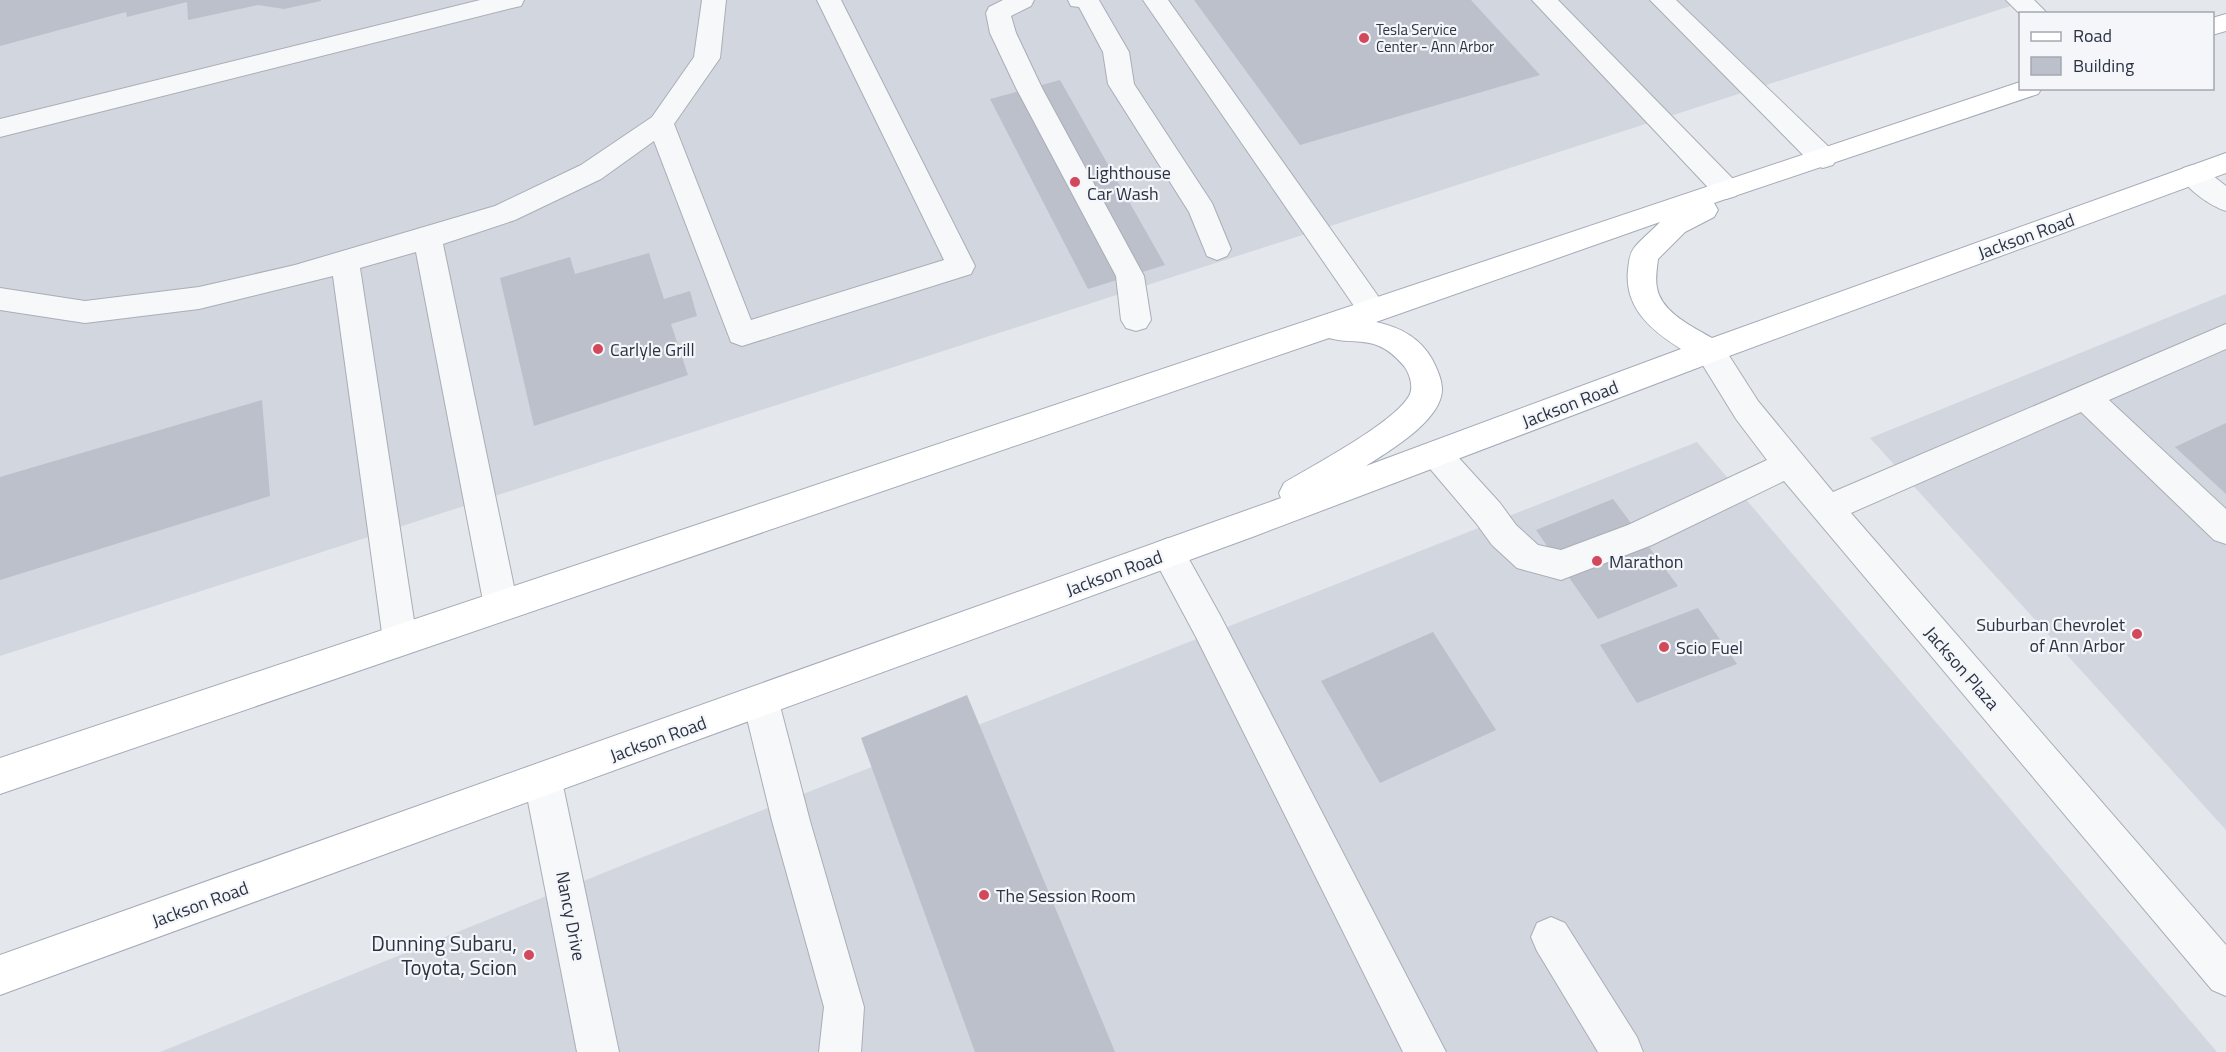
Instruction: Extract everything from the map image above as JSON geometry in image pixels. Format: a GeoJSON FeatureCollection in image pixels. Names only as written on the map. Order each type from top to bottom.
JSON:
{"type":"FeatureCollection","features":[{"type":"Feature","properties":{"kind":"main road"},"geometry":{"type":"LineString","coordinates":[[0,776],[1324,328],[1725,189],[1770,176],[2023,90]]}},
{"type":"Feature","properties":{"kind":"main road","name":"Jackson Road"},"geometry":{"type":"LineString","coordinates":[[0,975],[761,702],[2226,163]]}},
{"type":"Feature","properties":{"kind":"main road"},"geometry":{"type":"LineString","coordinates":[[1710,351],[1681,335],[1657,316],[1642,291],[1644,255],[1676,225],[1770,176]]}},
{"type":"Feature","properties":{"kind":"main road"},"geometry":{"type":"LineString","coordinates":[[1243,526],[1408,421],[1425,399],[1426,381],[1418,362],[1407,349],[1380,332],[1324,328]]}},
{"type":"Feature","properties":{"kind":"street"},"geometry":{"type":"LineString","coordinates":[[0,128],[512,0]]}},
{"type":"Feature","properties":{"kind":"street"},"geometry":{"type":"LineString","coordinates":[[0,299],[85,312],[199,298],[345,262],[505,213],[591,172],[661,123],[706,58],[714,0]]}},
{"type":"Feature","properties":{"kind":"street"},"geometry":{"type":"LineString","coordinates":[[661,123],[742,334],[961,266],[829,0]]}},
{"type":"Feature","properties":{"kind":"street"},"geometry":{"type":"LineString","coordinates":[[1022,0],[998,13],[1003,33],[1029,88],[1130,276],[1136,320]]}},
{"type":"Feature","properties":{"kind":"street"},"geometry":{"type":"LineString","coordinates":[[1080,0],[1088,2],[1116,52],[1120,84],[1202,210],[1217,249]]}},
{"type":"Feature","properties":{"kind":"street"},"geometry":{"type":"LineString","coordinates":[[1155,0],[1373,311]]}},
{"type":"Feature","properties":{"kind":"street"},"geometry":{"type":"LineString","coordinates":[[1544,0],[1725,189]]}},
{"type":"Feature","properties":{"kind":"street"},"geometry":{"type":"LineString","coordinates":[[1662,0],[1823,158]]}},
{"type":"Feature","properties":{"kind":"street"},"geometry":{"type":"LineString","coordinates":[[2018,0],[2033,12]]}},
{"type":"Feature","properties":{"kind":"street"},"geometry":{"type":"LineString","coordinates":[[2193,175],[2226,201]]}},
{"type":"Feature","properties":{"kind":"street"},"geometry":{"type":"LineString","coordinates":[[428,238],[501,606]]}},
{"type":"Feature","properties":{"kind":"street"},"geometry":{"type":"LineString","coordinates":[[345,262],[400,640]]}},
{"type":"Feature","properties":{"kind":"street"},"geometry":{"type":"LineString","coordinates":[[1827,509],[2226,336]]}},
{"type":"Feature","properties":{"kind":"street","name":"Jackson Plaza"},"geometry":{"type":"LineString","coordinates":[[1710,351],[1748,410],[1827,509],[2226,976]]}},
{"type":"Feature","properties":{"kind":"street"},"geometry":{"type":"LineString","coordinates":[[2085,397],[2226,530]]}},
{"type":"Feature","properties":{"kind":"street"},"geometry":{"type":"LineString","coordinates":[[1437,455],[1488,513],[1504,535],[1529,558],[1561,565],[1640,535],[1790,464]]}},
{"type":"Feature","properties":{"kind":"street"},"geometry":{"type":"LineString","coordinates":[[1168,553],[1208,626],[1425,1052]]}},
{"type":"Feature","properties":{"kind":"street"},"geometry":{"type":"LineString","coordinates":[[761,702],[791,821],[844,1007],[840,1052]]}},
{"type":"Feature","properties":{"kind":"street","name":"Nancy Drive"},"geometry":{"type":"LineString","coordinates":[[543,781],[598,1052]]}},
{"type":"Feature","properties":{"kind":"street"},"geometry":{"type":"LineString","coordinates":[[1551,937],[1622,1052]]}},
{"type":"Feature","properties":{"kind":"shaded area"},"geometry":{"type":"Polygon","coordinates":[[[0,0],[2029,0],[0,656],[0,0]]]}},
{"type":"Feature","properties":{"kind":"shaded area","name":"Suburban Chevrolet of Ann Arbor"},"geometry":{"type":"Polygon","coordinates":[[[2226,294],[2226,830],[1870,438],[2226,294]]]}},
{"type":"Feature","properties":{"kind":"shaded area"},"geometry":{"type":"Polygon","coordinates":[[[1697,442],[2217,1052],[160,1052],[638,859],[1697,442]]]}},
{"type":"Feature","properties":{"kind":"building"},"geometry":{"type":"Polygon","coordinates":[[[0,0],[321,1],[284,9],[258,5],[188,20],[187,2],[127,17],[126,12],[0,46],[0,0]]]}},
{"type":"Feature","properties":{"kind":"building","name":"Tesla Service Center - Ann Arbor"},"geometry":{"type":"Polygon","coordinates":[[[1194,0],[1471,0],[1540,75],[1300,145],[1194,0]]]}},
{"type":"Feature","properties":{"kind":"building","name":"Lighthouse Car Wash"},"geometry":{"type":"Polygon","coordinates":[[[1060,80],[1165,265],[1088,289],[990,99],[1060,80]]]}},
{"type":"Feature","properties":{"kind":"building","name":"Carlyle Grill"},"geometry":{"type":"Polygon","coordinates":[[[649,253],[664,299],[690,291],[697,316],[671,324],[688,375],[534,426],[500,278],[570,257],[575,274],[649,253]]]}},
{"type":"Feature","properties":{"kind":"building"},"geometry":{"type":"Polygon","coordinates":[[[262,400],[270,496],[0,580],[0,477],[262,400]]]}},
{"type":"Feature","properties":{"kind":"building"},"geometry":{"type":"Polygon","coordinates":[[[2226,423],[2226,494],[2175,447],[2226,423]]]}},
{"type":"Feature","properties":{"kind":"building"},"geometry":{"type":"Polygon","coordinates":[[[1613,499],[1678,586],[1598,619],[1536,530],[1613,499]]]}},
{"type":"Feature","properties":{"kind":"building"},"geometry":{"type":"Polygon","coordinates":[[[1698,608],[1737,664],[1637,703],[1600,645],[1698,608]]]}},
{"type":"Feature","properties":{"kind":"building"},"geometry":{"type":"Polygon","coordinates":[[[1433,632],[1496,730],[1380,783],[1321,681],[1433,632]]]}},
{"type":"Feature","properties":{"kind":"building","name":"The Session Room"},"geometry":{"type":"Polygon","coordinates":[[[967,695],[1115,1052],[975,1052],[861,738],[967,695]]]}},
{"type":"Feature","properties":{"kind":"place","name":"Tesla Service Center - Ann Arbor"},"geometry":{"type":"Point","coordinates":[1364,38]}},
{"type":"Feature","properties":{"kind":"place","name":"Lighthouse Car Wash"},"geometry":{"type":"Point","coordinates":[1075,182]}},
{"type":"Feature","properties":{"kind":"place","name":"Carlyle Grill"},"geometry":{"type":"Point","coordinates":[598,349]}},
{"type":"Feature","properties":{"kind":"place","name":"Marathon"},"geometry":{"type":"Point","coordinates":[1597,561]}},
{"type":"Feature","properties":{"kind":"place","name":"Suburban Chevrolet of Ann Arbor"},"geometry":{"type":"Point","coordinates":[2137,634]}},
{"type":"Feature","properties":{"kind":"place","name":"Scio Fuel"},"geometry":{"type":"Point","coordinates":[1664,647]}},
{"type":"Feature","properties":{"kind":"place","name":"The Session Room"},"geometry":{"type":"Point","coordinates":[984,895]}},
{"type":"Feature","properties":{"kind":"place","name":"Dunning Subaru, Toyota, Scion"},"geometry":{"type":"Point","coordinates":[529,955]}}]}
